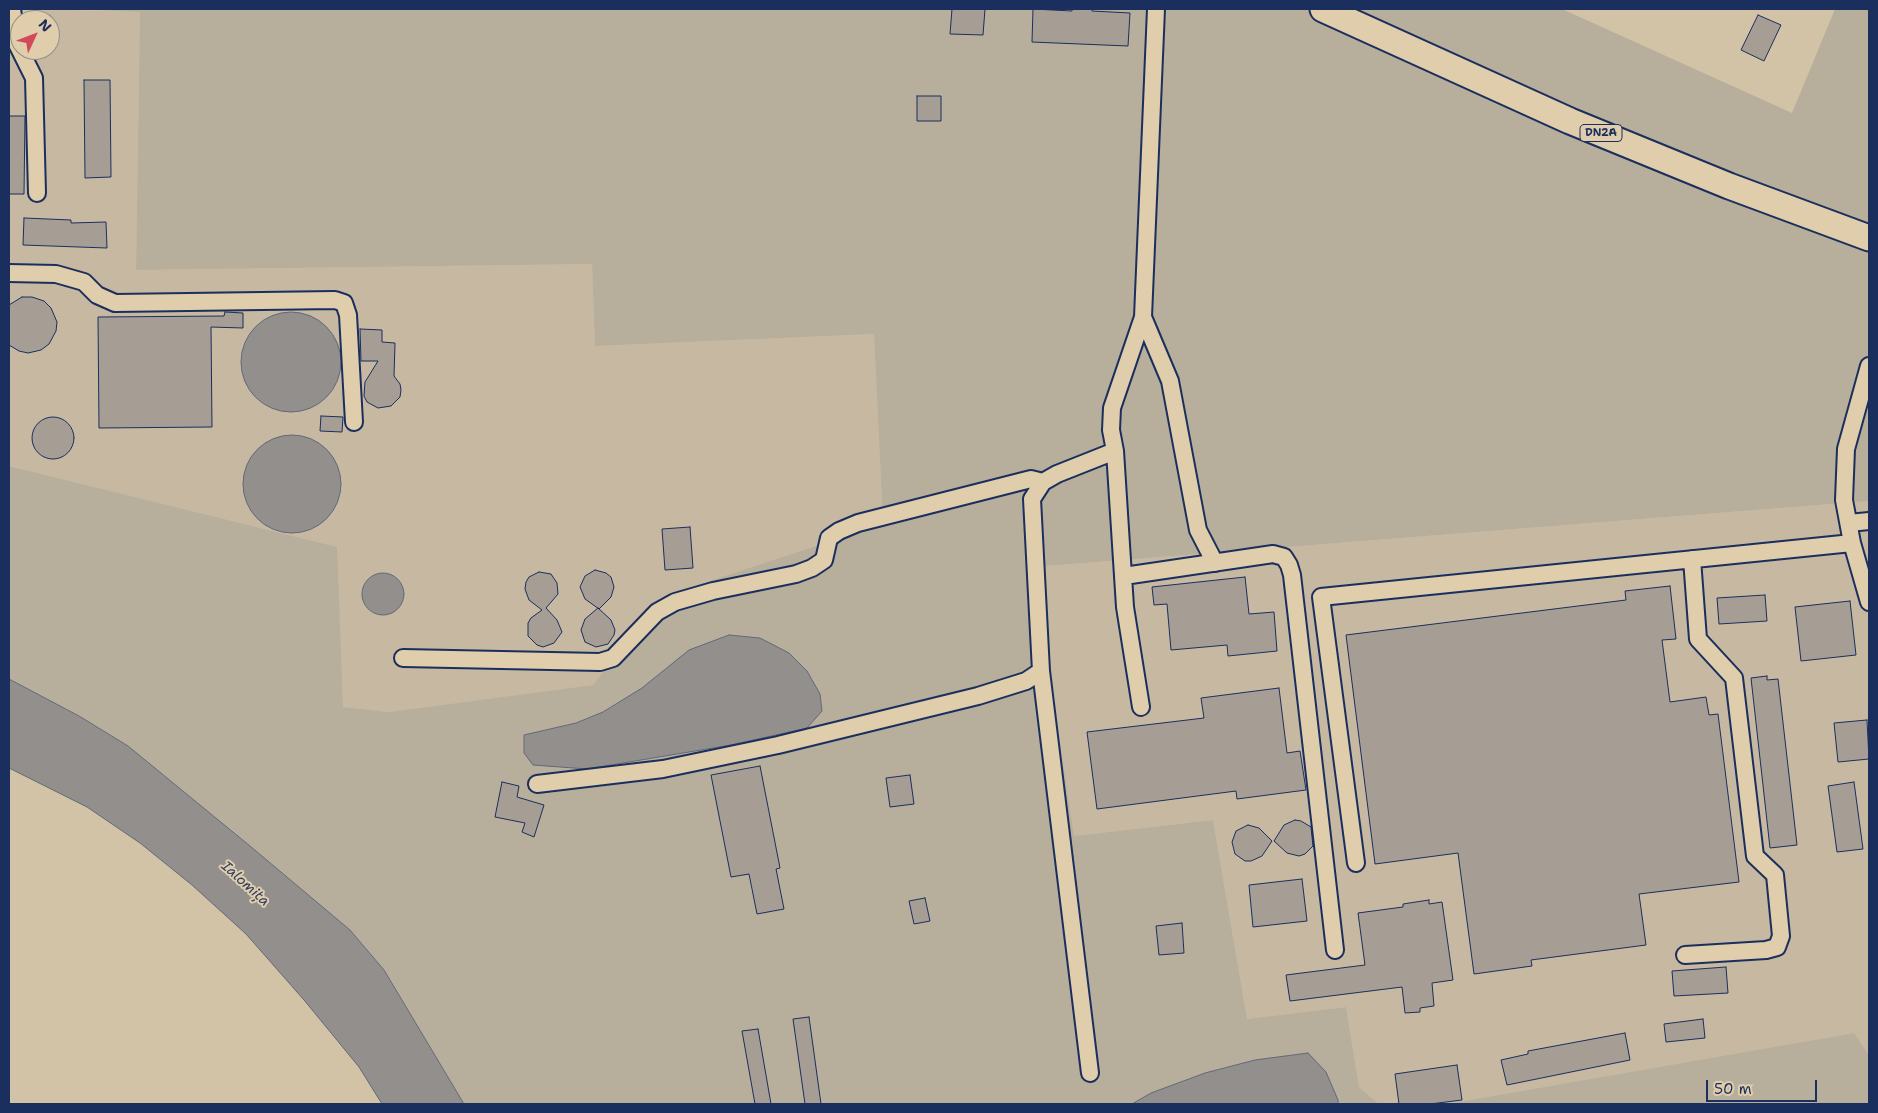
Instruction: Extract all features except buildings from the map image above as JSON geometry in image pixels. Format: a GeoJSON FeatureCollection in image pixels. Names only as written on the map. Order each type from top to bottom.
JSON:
{"type":"FeatureCollection","features":[{"type":"Feature","properties":{"kind":"highway","name":"DN2A"},"geometry":{"type":"LineString","coordinates":[[1323,9],[1570,121],[1730,186],[1869,238]]}},
{"type":"Feature","properties":{"kind":"lane"},"geometry":{"type":"LineString","coordinates":[[1141,707],[1125,607],[1115,452],[1111,430],[1112,408],[1143,317],[1156,9]]}},
{"type":"Feature","properties":{"kind":"lane"},"geometry":{"type":"LineString","coordinates":[[23,60],[34,78],[37,193]]}},
{"type":"Feature","properties":{"kind":"lane"},"geometry":{"type":"LineString","coordinates":[[9,273],[56,274],[84,282],[97,295],[115,303],[335,300],[344,304],[348,314],[354,422]]}},
{"type":"Feature","properties":{"kind":"lane"},"geometry":{"type":"LineString","coordinates":[[1143,317],[1170,381],[1198,530],[1215,563]]}},
{"type":"Feature","properties":{"kind":"lane"},"geometry":{"type":"LineString","coordinates":[[1869,366],[1846,449],[1844,500],[1852,543],[1869,602]]}},
{"type":"Feature","properties":{"kind":"lane"},"geometry":{"type":"LineString","coordinates":[[1090,1073],[1042,671],[1032,499],[1043,482],[1057,474],[1115,452]]}},
{"type":"Feature","properties":{"kind":"lane"},"geometry":{"type":"LineString","coordinates":[[403,658],[600,662],[613,658],[657,612],[675,602],[713,591],[796,574],[812,568],[824,560],[829,538],[839,531],[858,523],[1031,480],[1043,482]]}},
{"type":"Feature","properties":{"kind":"lane"},"geometry":{"type":"LineString","coordinates":[[1849,523],[1869,521]]}},
{"type":"Feature","properties":{"kind":"lane"},"geometry":{"type":"LineString","coordinates":[[1356,863],[1321,596],[1852,543]]}},
{"type":"Feature","properties":{"kind":"lane"},"geometry":{"type":"LineString","coordinates":[[1124,576],[1273,554],[1284,557],[1292,575],[1335,950]]}},
{"type":"Feature","properties":{"kind":"lane"},"geometry":{"type":"LineString","coordinates":[[1685,954],[1766,950],[1777,947],[1781,936],[1775,875],[1754,856],[1734,678],[1698,639],[1692,559]]}},
{"type":"Feature","properties":{"kind":"lane"},"geometry":{"type":"LineString","coordinates":[[537,784],[663,769],[778,745],[978,696],[1026,681],[1042,671]]}},
{"type":"Feature","properties":{"kind":"shaded area"},"geometry":{"type":"Polygon","coordinates":[[[31,9],[140,12],[136,270],[592,264],[595,346],[874,334],[883,524],[664,596],[593,685],[389,712],[343,707],[336,547],[9,466],[9,36],[10,60],[60,60],[60,10],[31,9]]]}},
{"type":"Feature","properties":{"kind":"shaded area"},"geometry":{"type":"Polygon","coordinates":[[[71,9],[1562,9],[1792,113],[1835,9],[1869,9],[1869,501],[1034,567],[1074,836],[1213,820],[1247,1019],[1346,1007],[1359,1087],[1379,1104],[464,1104],[384,970],[350,930],[128,746],[79,716],[9,679],[9,466],[337,547],[343,707],[389,712],[593,685],[664,596],[883,524],[874,334],[595,346],[592,264],[136,270],[140,12],[71,9]]]}},
{"type":"Feature","properties":{"kind":"shaded area"},"geometry":{"type":"Polygon","coordinates":[[[1869,501],[1869,1055],[1854,1033],[1447,1104],[1379,1104],[1359,1087],[1346,1007],[1247,1019],[1213,820],[1074,836],[1034,567],[1869,501]]]}},
{"type":"Feature","properties":{"kind":"shaded area"},"geometry":{"type":"Polygon","coordinates":[[[1854,1033],[1869,1055],[1869,1104],[1447,1104],[1854,1033]]]}},
{"type":"Feature","properties":{"kind":"water"},"geometry":{"type":"Polygon","coordinates":[[[291,312],[310,316],[326,327],[337,343],[341,362],[337,381],[326,397],[310,408],[291,412],[272,408],[256,397],[245,381],[241,362],[245,343],[256,327],[272,316],[291,312]]]}},
{"type":"Feature","properties":{"kind":"water"},"geometry":{"type":"Polygon","coordinates":[[[292,435],[311,438],[327,449],[338,465],[341,484],[338,503],[327,519],[311,530],[292,533],[273,530],[257,519],[246,503],[243,484],[246,465],[257,449],[273,438],[292,435]]]}},
{"type":"Feature","properties":{"kind":"water"},"geometry":{"type":"Polygon","coordinates":[[[379,573],[387,573],[398,579],[404,594],[398,609],[387,615],[379,615],[368,609],[362,598],[362,590],[368,579],[379,573]]]}},
{"type":"Feature","properties":{"kind":"water"},"geometry":{"type":"Polygon","coordinates":[[[729,635],[760,638],[789,653],[807,671],[820,694],[822,711],[807,728],[731,745],[587,769],[533,765],[524,753],[524,735],[576,723],[603,712],[642,688],[689,650],[729,635]]]}},
{"type":"Feature","properties":{"kind":"water","name":"Ialomița"},"geometry":{"type":"Polygon","coordinates":[[[9,679],[79,716],[128,746],[350,930],[384,970],[464,1104],[382,1104],[359,1067],[304,1000],[246,934],[192,885],[140,843],[87,807],[9,768],[9,679]]]}},
{"type":"Feature","properties":{"kind":"water"},"geometry":{"type":"Polygon","coordinates":[[[1308,1053],[1326,1072],[1338,1104],[1132,1104],[1151,1093],[1205,1073],[1255,1060],[1308,1053]]]}}]}
